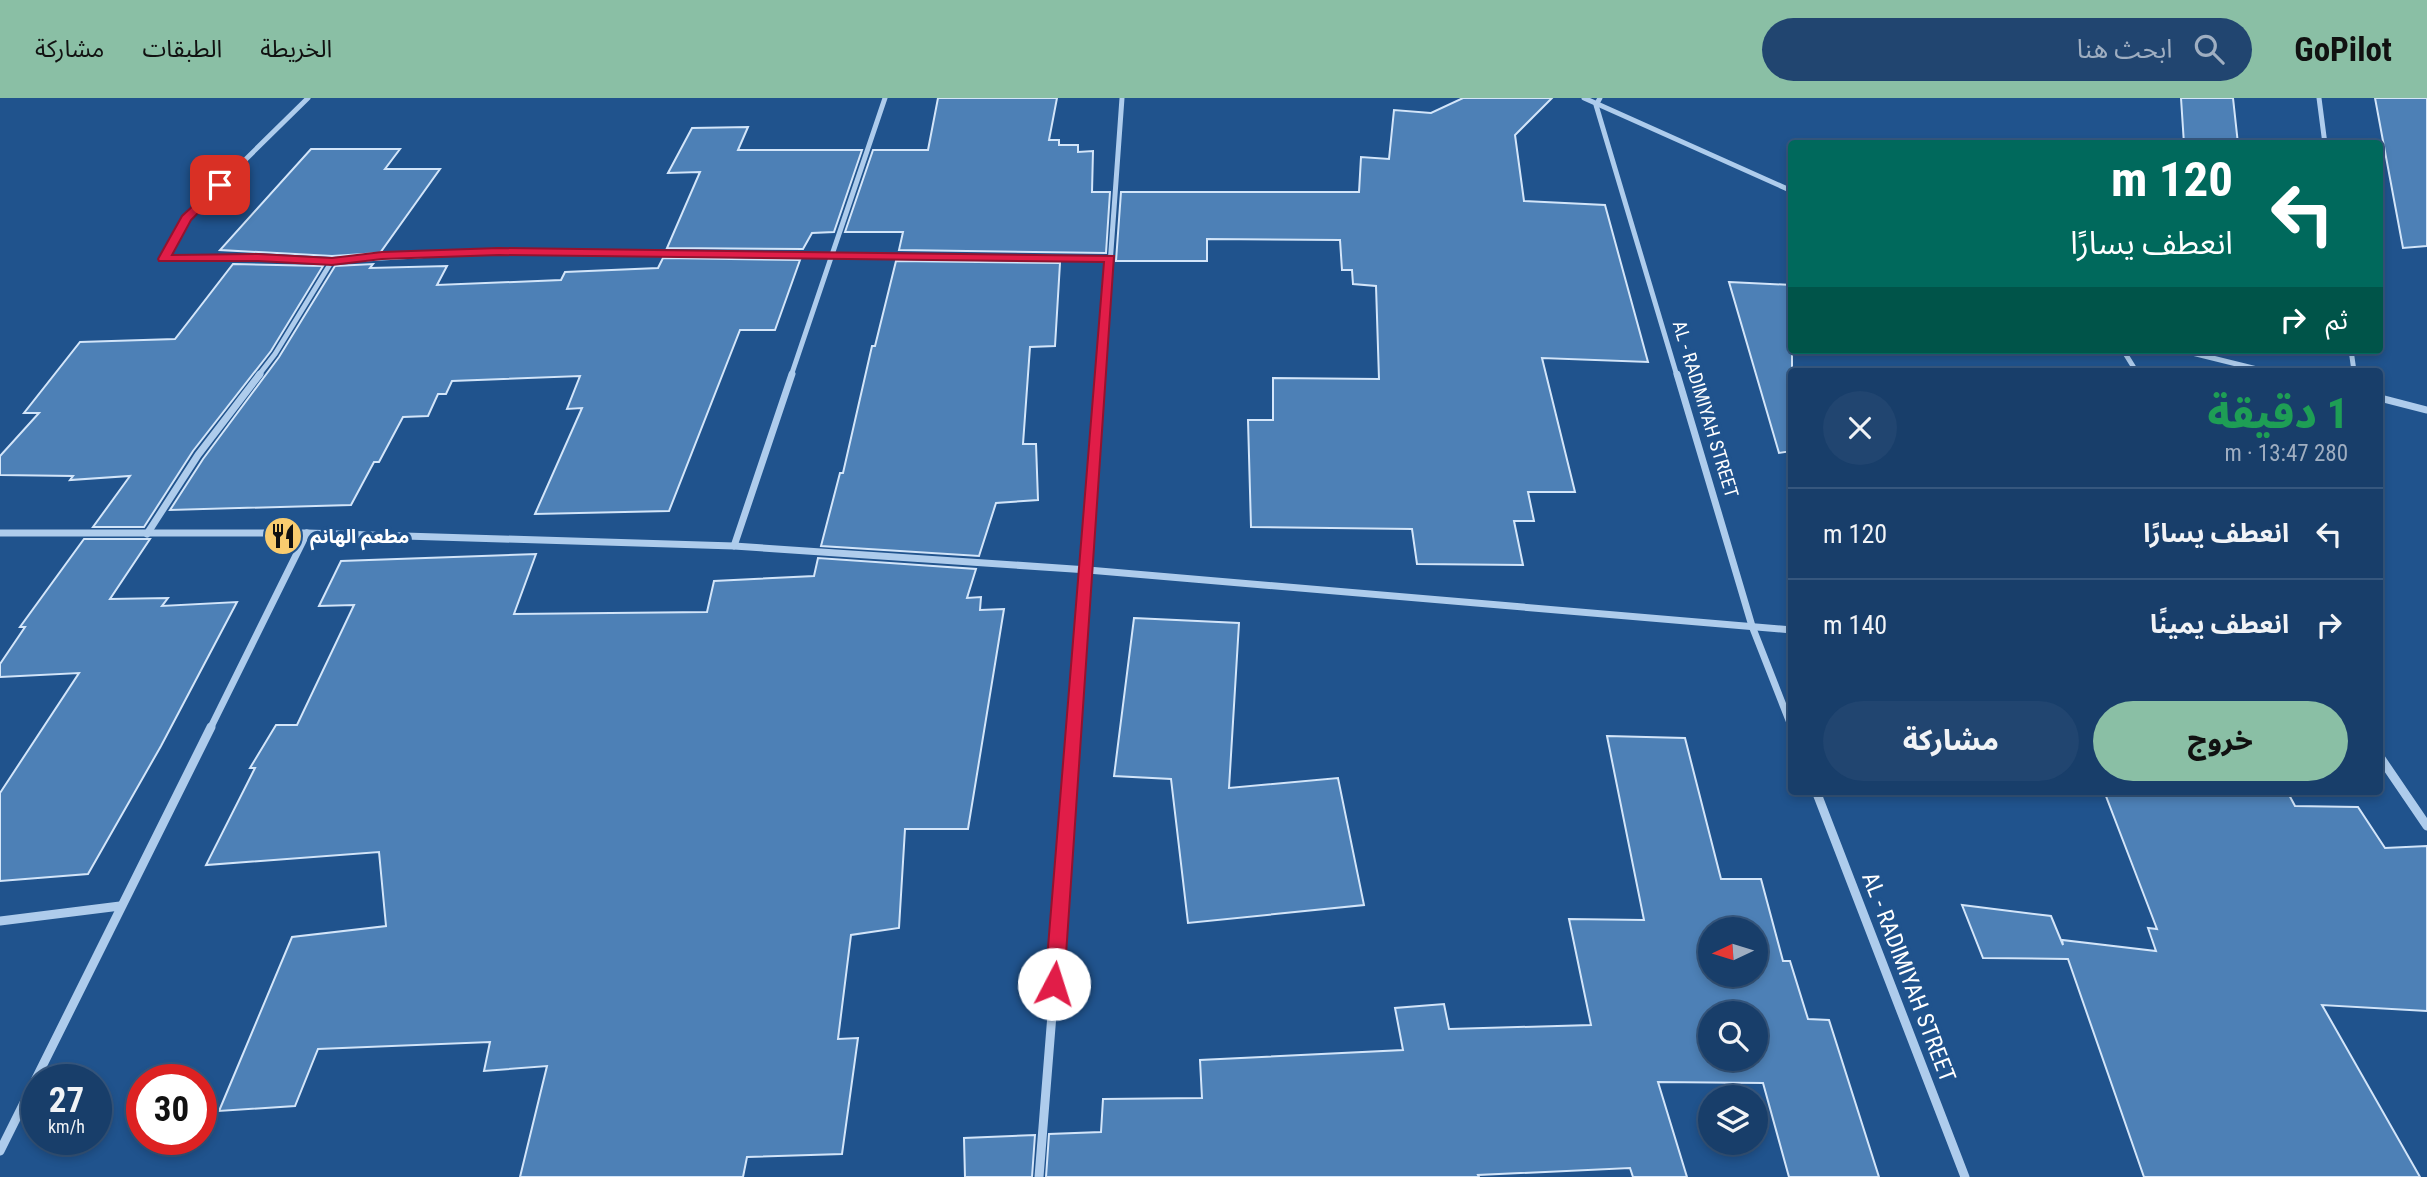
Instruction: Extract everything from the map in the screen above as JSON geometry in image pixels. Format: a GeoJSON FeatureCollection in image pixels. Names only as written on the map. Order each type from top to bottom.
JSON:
{"type":"FeatureCollection","features":[{"type":"Feature","properties":{"kind":"street"},"geometry":{"type":"LineString","coordinates":[[308,98],[186,218],[164,259],[258,258],[332,261],[499,251],[1110,258]]}},
{"type":"Feature","properties":{"kind":"street"},"geometry":{"type":"LineString","coordinates":[[734,546],[885,98]]}},
{"type":"Feature","properties":{"kind":"street"},"geometry":{"type":"LineString","coordinates":[[1039,1177],[1088,570],[1122,98]]}},
{"type":"Feature","properties":{"kind":"street"},"geometry":{"type":"LineString","coordinates":[[1584,98],[1788,189]]}},
{"type":"Feature","properties":{"kind":"street"},"geometry":{"type":"LineString","coordinates":[[1596,105],[1600,98]]}},
{"type":"Feature","properties":{"kind":"street"},"geometry":{"type":"LineString","coordinates":[[2319,98],[2324,140]]}},
{"type":"Feature","properties":{"kind":"street","name":"AL - RADIMIYAH STREET"},"geometry":{"type":"LineString","coordinates":[[1596,105],[1752,626],[1788,719]]}},
{"type":"Feature","properties":{"kind":"street"},"geometry":{"type":"LineString","coordinates":[[147,534],[198,455],[275,354],[332,261]]}},
{"type":"Feature","properties":{"kind":"street"},"geometry":{"type":"LineString","coordinates":[[2196,354],[2253,368]]}},
{"type":"Feature","properties":{"kind":"street"},"geometry":{"type":"LineString","coordinates":[[2383,399],[2427,410]]}},
{"type":"Feature","properties":{"kind":"street"},"geometry":{"type":"LineString","coordinates":[[0,533],[307,533],[734,546],[1088,570],[1788,630]]}},
{"type":"Feature","properties":{"kind":"street"},"geometry":{"type":"LineString","coordinates":[[0,1151],[307,533]]}},
{"type":"Feature","properties":{"kind":"street"},"geometry":{"type":"LineString","coordinates":[[2383,761],[2427,826]]}},
{"type":"Feature","properties":{"kind":"street","name":"AL - RADIMIYAH STREET"},"geometry":{"type":"LineString","coordinates":[[1818,795],[1965,1177]]}},
{"type":"Feature","properties":{"kind":"street"},"geometry":{"type":"LineString","coordinates":[[0,921],[120,905]]}},
{"type":"Feature","properties":{"kind":"building"},"geometry":{"type":"Polygon","coordinates":[[[938,98],[1057,98],[1049,140],[1059,140],[1059,145],[1078,145],[1078,152],[1093,151],[1092,192],[1110,192],[1106,253],[899,250],[903,232],[845,232],[873,150],[928,150],[938,98]]]}},
{"type":"Feature","properties":{"kind":"building"},"geometry":{"type":"Polygon","coordinates":[[[1463,98],[1552,98],[1515,135],[1524,201],[1605,205],[1648,362],[1542,358],[1575,492],[1528,492],[1534,521],[1514,521],[1523,565],[1417,564],[1412,529],[1251,527],[1248,420],[1273,420],[1273,378],[1379,379],[1376,286],[1353,284],[1352,270],[1342,270],[1340,240],[1207,239],[1207,261],[1116,261],[1121,192],[1359,192],[1361,157],[1389,159],[1394,110],[1431,113],[1463,98]]]}},
{"type":"Feature","properties":{"kind":"building"},"geometry":{"type":"Polygon","coordinates":[[[2181,98],[2233,98],[2238,140],[2184,140],[2181,98]]]}},
{"type":"Feature","properties":{"kind":"building"},"geometry":{"type":"Polygon","coordinates":[[[2375,98],[2427,98],[2427,246],[2403,248],[2375,98]]]}},
{"type":"Feature","properties":{"kind":"building"},"geometry":{"type":"Polygon","coordinates":[[[748,127],[738,150],[862,150],[834,232],[812,233],[803,249],[667,248],[700,172],[668,173],[692,128],[748,127]]]}},
{"type":"Feature","properties":{"kind":"building"},"geometry":{"type":"Polygon","coordinates":[[[311,149],[400,149],[385,169],[440,169],[380,253],[332,256],[220,250],[311,149]]]}},
{"type":"Feature","properties":{"kind":"building"},"geometry":{"type":"Polygon","coordinates":[[[663,258],[800,260],[775,330],[740,330],[669,511],[535,514],[582,408],[567,409],[580,376],[452,381],[446,394],[438,394],[428,416],[403,417],[379,462],[374,462],[351,505],[170,510],[203,459],[279,357],[335,266],[447,266],[437,285],[561,280],[565,272],[658,268],[663,258]]]}},
{"type":"Feature","properties":{"kind":"building"},"geometry":{"type":"Polygon","coordinates":[[[896,261],[1060,263],[1055,346],[1030,347],[1023,444],[1036,444],[1038,500],[996,503],[979,556],[821,546],[840,473],[843,473],[872,346],[875,346],[896,261]]]}},
{"type":"Feature","properties":{"kind":"building"},"geometry":{"type":"Polygon","coordinates":[[[233,264],[323,266],[271,351],[193,451],[144,527],[93,527],[130,476],[70,480],[73,476],[0,475],[0,456],[39,413],[24,413],[80,342],[175,339],[233,264]]]}},
{"type":"Feature","properties":{"kind":"building"},"geometry":{"type":"Polygon","coordinates":[[[1729,282],[1788,285],[1788,354],[1792,354],[1792,368],[1788,368],[1788,452],[1779,453],[1729,282]]]}},
{"type":"Feature","properties":{"kind":"building"},"geometry":{"type":"Polygon","coordinates":[[[84,539],[150,539],[110,599],[168,598],[162,606],[237,602],[161,746],[88,874],[0,881],[0,793],[79,673],[0,677],[0,664],[25,627],[20,627],[84,539]]]}},
{"type":"Feature","properties":{"kind":"building"},"geometry":{"type":"Polygon","coordinates":[[[536,554],[514,614],[707,612],[714,581],[814,576],[818,558],[976,569],[967,598],[981,597],[980,610],[1004,609],[968,829],[905,829],[899,928],[851,935],[838,1039],[858,1038],[842,1154],[747,1157],[743,1177],[520,1177],[547,1066],[484,1071],[490,1042],[318,1049],[295,1106],[219,1111],[292,937],[386,926],[379,852],[206,865],[255,768],[250,768],[276,725],[297,725],[354,605],[319,606],[341,561],[536,554]]]}},
{"type":"Feature","properties":{"kind":"building"},"geometry":{"type":"Polygon","coordinates":[[[1134,618],[1239,623],[1229,788],[1338,778],[1364,905],[1188,923],[1171,779],[1114,776],[1134,618]]]}},
{"type":"Feature","properties":{"kind":"building"},"geometry":{"type":"Polygon","coordinates":[[[1607,736],[1685,738],[1721,879],[1761,879],[1783,961],[1790,961],[1808,1019],[1829,1020],[1879,1177],[1789,1177],[1768,1101],[1768,1085],[1658,1082],[1687,1177],[1633,1177],[1630,1168],[1478,1175],[1479,1177],[1046,1177],[1049,1134],[1101,1132],[1103,1099],[1202,1098],[1200,1060],[1403,1050],[1395,1008],[1444,1004],[1449,1029],[1591,1025],[1569,919],[1644,920],[1607,736]]]}},
{"type":"Feature","properties":{"kind":"building"},"geometry":{"type":"Polygon","coordinates":[[[2106,795],[2289,795],[2295,806],[2358,807],[2385,848],[2427,846],[2427,1011],[2322,1005],[2420,1177],[2144,1177],[2068,959],[1983,958],[1962,905],[2051,916],[2063,945],[2062,940],[2156,951],[2148,928],[2157,929],[2106,795]]]}},
{"type":"Feature","properties":{"kind":"building"},"geometry":{"type":"Polygon","coordinates":[[[1035,1135],[1032,1177],[965,1177],[964,1138],[1035,1135]]]}},
{"type":"Feature","properties":{"kind":"place","name":"مطعم الهانم"},"geometry":{"type":"Point","coordinates":[283,536]}},
{"type":"Feature","properties":{"kind":"route"},"geometry":{"type":"LineString","coordinates":[[220,185],[186,218],[164,259],[258,258],[332,261],[499,251],[1110,258],[1054,984]]}}]}
